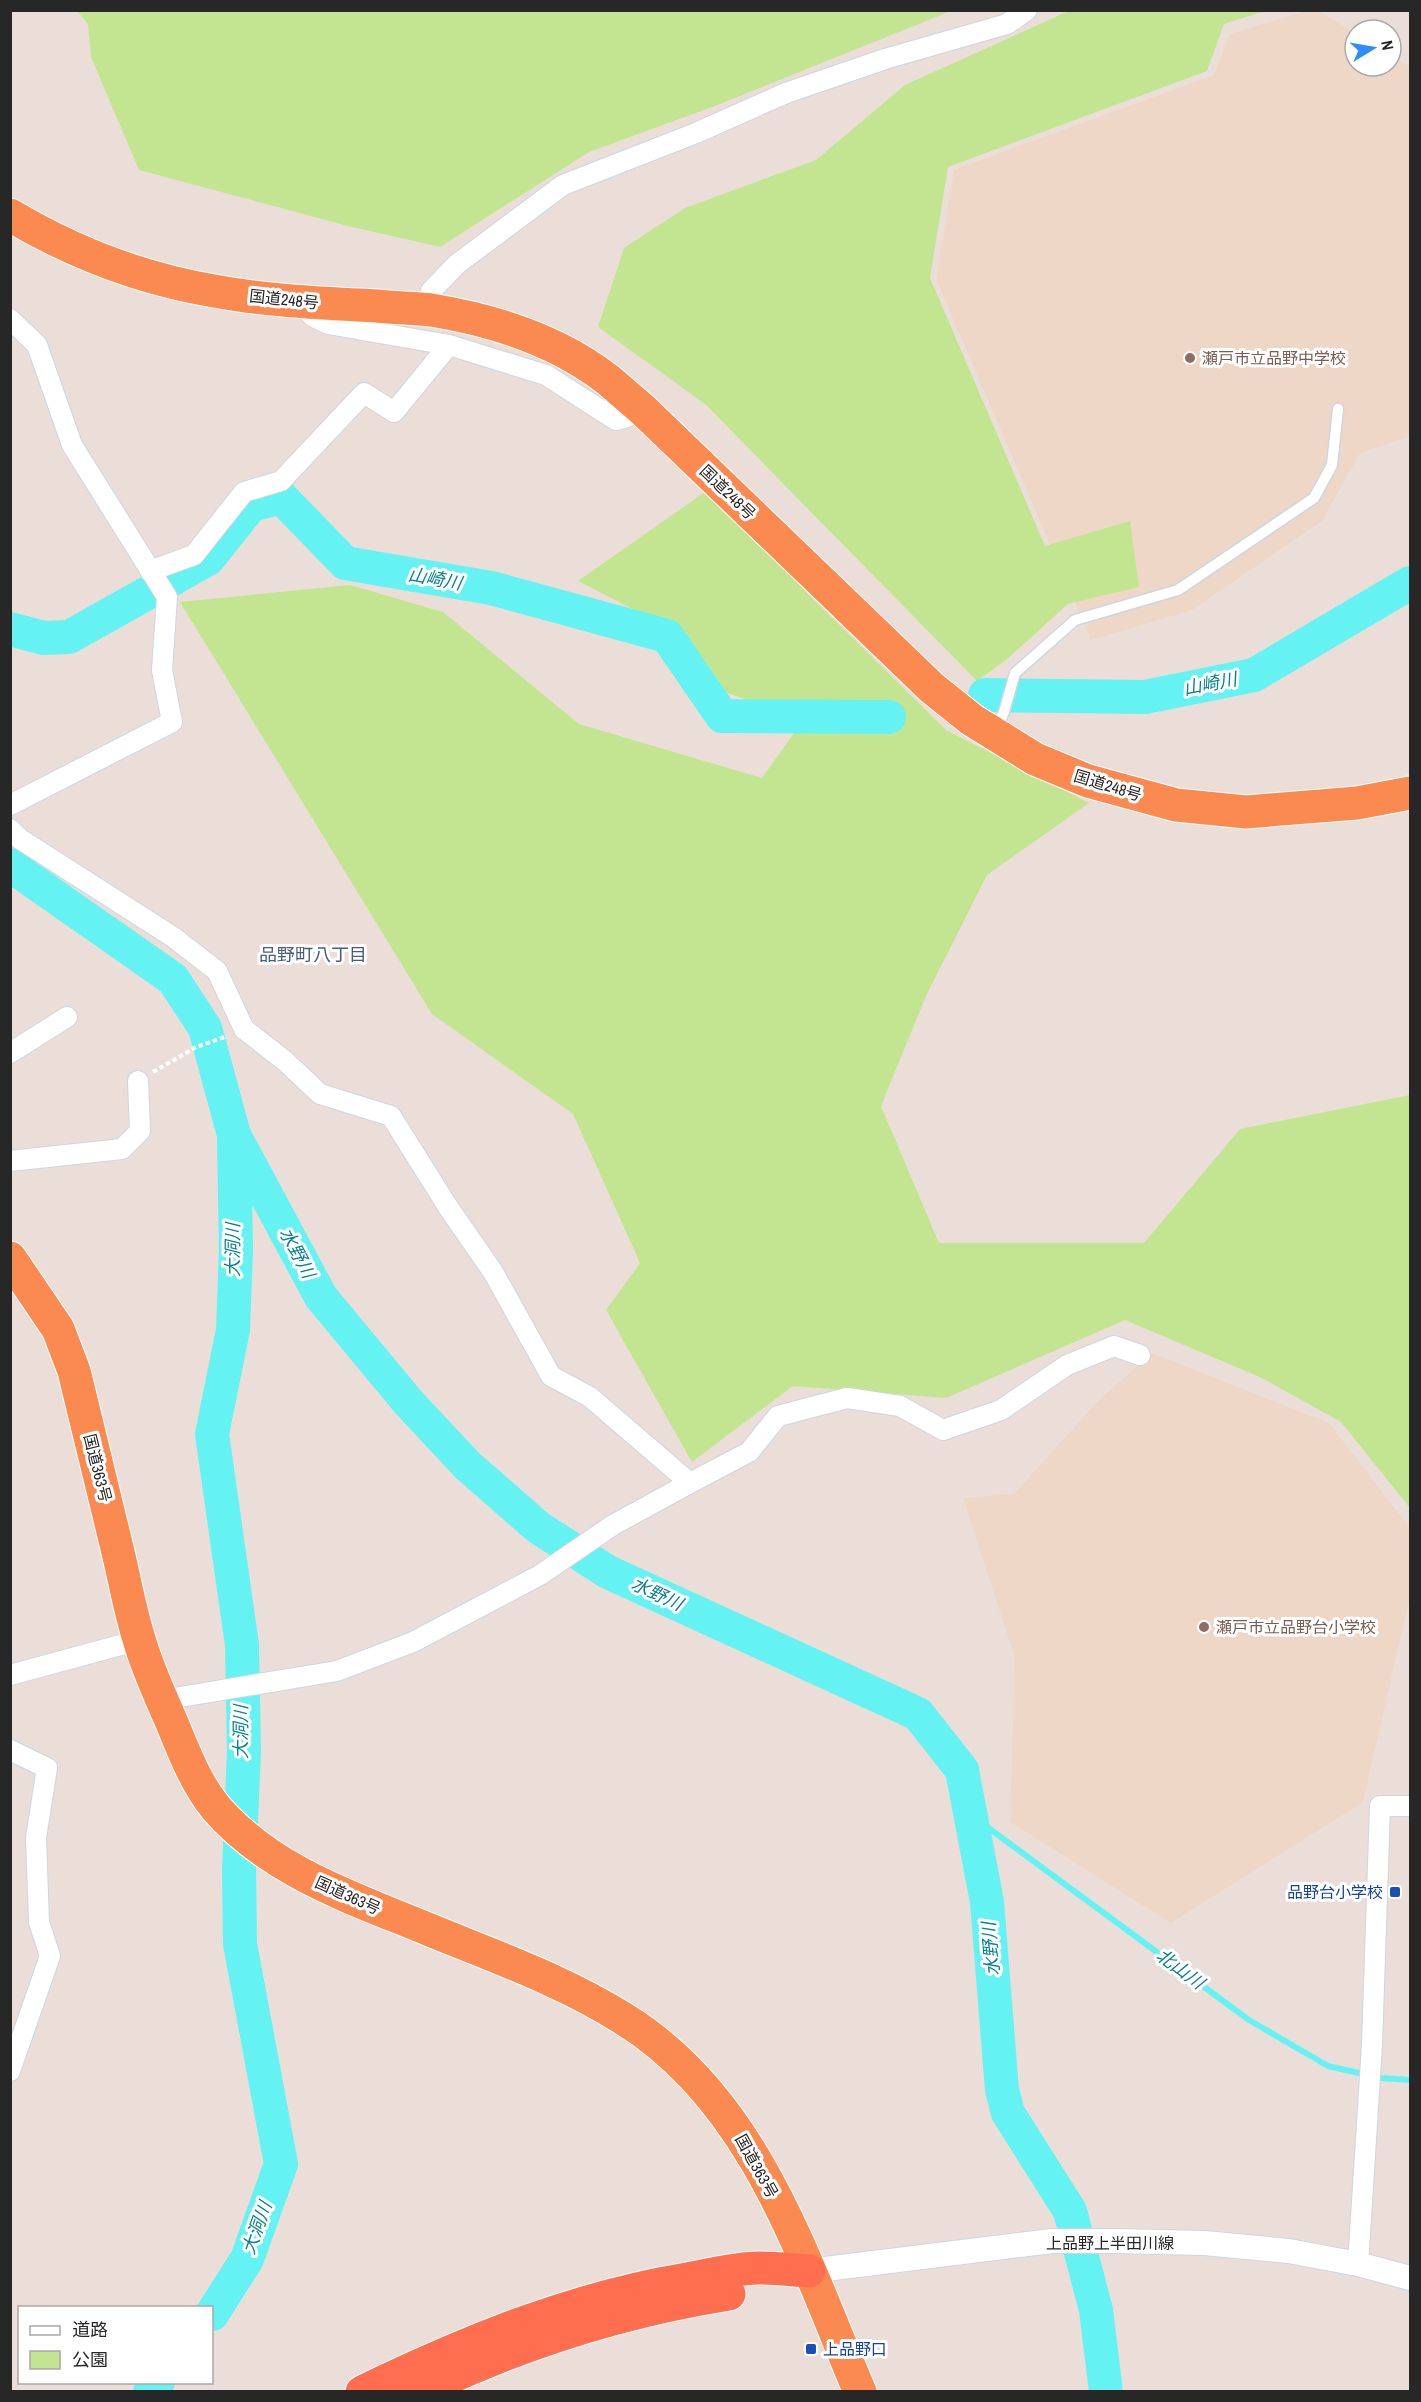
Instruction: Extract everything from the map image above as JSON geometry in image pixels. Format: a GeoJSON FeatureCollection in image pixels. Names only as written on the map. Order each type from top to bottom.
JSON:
{"type":"FeatureCollection","features":[{"type":"Feature","properties":{"kind":"highway","name":"国道248号"},"geometry":{"type":"LineString","coordinates":[[10,215],[73,248],[118,266],[160,279],[214,292],[309,302],[430,310],[487,322],[559,349],[606,378],[642,409],[932,688],[972,720],[999,723],[1035,759],[1088,781],[1176,805],[1246,812],[1357,803],[1410,793]]}},
{"type":"Feature","properties":{"kind":"highway","name":"国道363号"},"geometry":{"type":"LineString","coordinates":[[10,1258],[58,1329],[74,1371],[139,1640],[187,1759],[215,1807],[255,1845],[288,1868],[357,1900],[583,1995],[627,2020],[666,2049],[701,2084],[734,2124],[778,2203],[860,2391]]}},
{"type":"Feature","properties":{"kind":"highway"},"geometry":{"type":"LineString","coordinates":[[362,2391],[477,2340],[534,2318],[592,2300],[669,2282],[758,2268],[809,2271]]}},
{"type":"Feature","properties":{"kind":"highway"},"geometry":{"type":"LineString","coordinates":[[419,2391],[489,2361],[591,2326],[674,2304],[763,2288],[809,2271]]}},
{"type":"Feature","properties":{"kind":"street"},"geometry":{"type":"LineString","coordinates":[[430,310],[431,291],[457,264],[563,184],[696,133],[786,93],[885,59],[1007,24],[1027,10]]}},
{"type":"Feature","properties":{"kind":"street"},"geometry":{"type":"LineString","coordinates":[[309,302],[312,316],[328,324],[449,345],[546,375],[616,420],[642,409]]}},
{"type":"Feature","properties":{"kind":"street"},"geometry":{"type":"LineString","coordinates":[[10,319],[38,345],[72,445],[167,597],[162,670],[172,723],[10,805]]}},
{"type":"Feature","properties":{"kind":"street"},"geometry":{"type":"LineString","coordinates":[[150,571],[194,555],[244,492],[281,481],[364,393],[394,412],[449,345]]}},
{"type":"Feature","properties":{"kind":"street"},"geometry":{"type":"LineString","coordinates":[[10,830],[20,839],[173,937],[217,971],[244,1029],[285,1061],[320,1094],[391,1116],[448,1207],[493,1272],[551,1376],[590,1397],[690,1483]]}},
{"type":"Feature","properties":{"kind":"street"},"geometry":{"type":"LineString","coordinates":[[10,1053],[68,1017]]}},
{"type":"Feature","properties":{"kind":"street"},"geometry":{"type":"LineString","coordinates":[[10,1161],[122,1149],[140,1131],[138,1080]]}},
{"type":"Feature","properties":{"kind":"street"},"geometry":{"type":"LineString","coordinates":[[162,1700],[337,1671],[413,1642],[540,1575],[613,1525],[749,1452],[778,1416],[847,1398],[900,1406],[943,1430],[1001,1410],[1067,1365],[1114,1346],[1140,1355]]}},
{"type":"Feature","properties":{"kind":"street"},"geometry":{"type":"LineString","coordinates":[[10,1676],[139,1640]]}},
{"type":"Feature","properties":{"kind":"street"},"geometry":{"type":"LineString","coordinates":[[10,1750],[47,1768],[36,1838],[39,1922],[50,1956],[10,2071]]}},
{"type":"Feature","properties":{"kind":"street"},"geometry":{"type":"LineString","coordinates":[[1358,2265],[1372,2045],[1380,1806],[1410,1806]]}},
{"type":"Feature","properties":{"kind":"street","name":"上品野上半田川線"},"geometry":{"type":"LineString","coordinates":[[809,2271],[1052,2241],[1117,2241],[1204,2243],[1268,2249],[1358,2265],[1410,2278]]}},
{"type":"Feature","properties":{"kind":"lane"},"geometry":{"type":"LineString","coordinates":[[999,723],[1015,674],[1076,620],[1178,590],[1314,498],[1332,465],[1338,410]]}},
{"type":"Feature","properties":{"kind":"path"},"geometry":{"type":"LineString","coordinates":[[138,1080],[196,1047],[244,1029]]}},
{"type":"Feature","properties":{"kind":"shaded area","name":"瀬戸市立品野中学校"},"geometry":{"type":"Polygon","coordinates":[[[1306,11],[1319,11],[1343,26],[1343,78],[1403,78],[1403,63],[1410,67],[1410,436],[1360,453],[1322,521],[1192,610],[1091,640],[936,279],[954,170],[1214,75],[1230,34],[1306,11]]]}},
{"type":"Feature","properties":{"kind":"shaded area","name":"瀬戸市立品野台小学校"},"geometry":{"type":"Polygon","coordinates":[[[1152,1353],[1329,1423],[1410,1528],[1410,1596],[1363,1802],[1171,1923],[1010,1822],[1015,1658],[963,1498],[1014,1494],[1098,1401],[1152,1353]]]}},
{"type":"Feature","properties":{"kind":"green space"},"geometry":{"type":"Polygon","coordinates":[[[1071,10],[1265,11],[1224,24],[1207,71],[948,167],[930,278],[1045,546],[1130,521],[1139,587],[1068,604],[1006,660],[977,681],[705,404],[598,327],[624,248],[685,208],[816,160],[905,85],[1071,10]]]}},
{"type":"Feature","properties":{"kind":"green space"},"geometry":{"type":"Polygon","coordinates":[[[77,11],[951,11],[715,106],[589,152],[440,247],[348,226],[139,170],[91,57],[88,24],[77,11]]]}},
{"type":"Feature","properties":{"kind":"green space"},"geometry":{"type":"Polygon","coordinates":[[[705,492],[946,730],[1089,803],[987,875],[926,996],[881,1106],[939,1243],[1144,1243],[1240,1129],[1410,1095],[1410,1508],[1341,1422],[1262,1378],[1125,1320],[946,1398],[793,1386],[692,1462],[606,1310],[640,1263],[573,1114],[432,1014],[180,602],[350,585],[443,612],[579,724],[762,778],[804,719],[718,690],[666,626],[578,581],[705,492]]]}},
{"type":"Feature","properties":{"kind":"waterway","name":"山崎川"},"geometry":{"type":"LineString","coordinates":[[10,629],[44,638],[69,637],[208,559],[251,505],[281,497],[345,563],[491,588],[667,636],[722,716],[889,717]]}},
{"type":"Feature","properties":{"kind":"waterway","name":"山崎川"},"geometry":{"type":"LineString","coordinates":[[985,695],[1145,697],[1254,675],[1410,583]]}},
{"type":"Feature","properties":{"kind":"waterway","name":"水野川"},"geometry":{"type":"LineString","coordinates":[[10,865],[173,979],[205,1028],[234,1135],[321,1297],[409,1403],[468,1466],[539,1528],[608,1572],[918,1714],[962,1770],[987,1902],[1002,2090],[1008,2113],[1070,2211],[1096,2310],[1106,2392]]}},
{"type":"Feature","properties":{"kind":"waterway","name":"大洞川"},"geometry":{"type":"LineString","coordinates":[[213,2312],[247,2259],[281,2164],[240,1944],[239,1869],[244,1751],[242,1645],[212,1434],[233,1330],[236,1250],[234,1140]]}},
{"type":"Feature","properties":{"kind":"waterway","name":"北山川"},"geometry":{"type":"LineString","coordinates":[[971,1815],[1249,2020],[1328,2066],[1381,2078],[1410,2080]]}},
{"type":"Feature","properties":{"kind":"waterway","name":"大洞川"},"geometry":{"type":"LineString","coordinates":[[150,2392],[156,2384]]}},
{"type":"Feature","properties":{"kind":"place","name":"瀬戸市立品野中学校"},"geometry":{"type":"Point","coordinates":[1190,358]}},
{"type":"Feature","properties":{"kind":"place","name":"瀬戸市立品野台小学校"},"geometry":{"type":"Point","coordinates":[1204,1627]}},
{"type":"Feature","properties":{"kind":"place","name":"品野台小学校"},"geometry":{"type":"Point","coordinates":[1395,1892]}},
{"type":"Feature","properties":{"kind":"place","name":"上品野口"},"geometry":{"type":"Point","coordinates":[811,2349]}},
{"type":"Feature","properties":{"kind":"district","name":"品野町八丁目"},"geometry":{"type":"Point","coordinates":[313,955]}}]}
